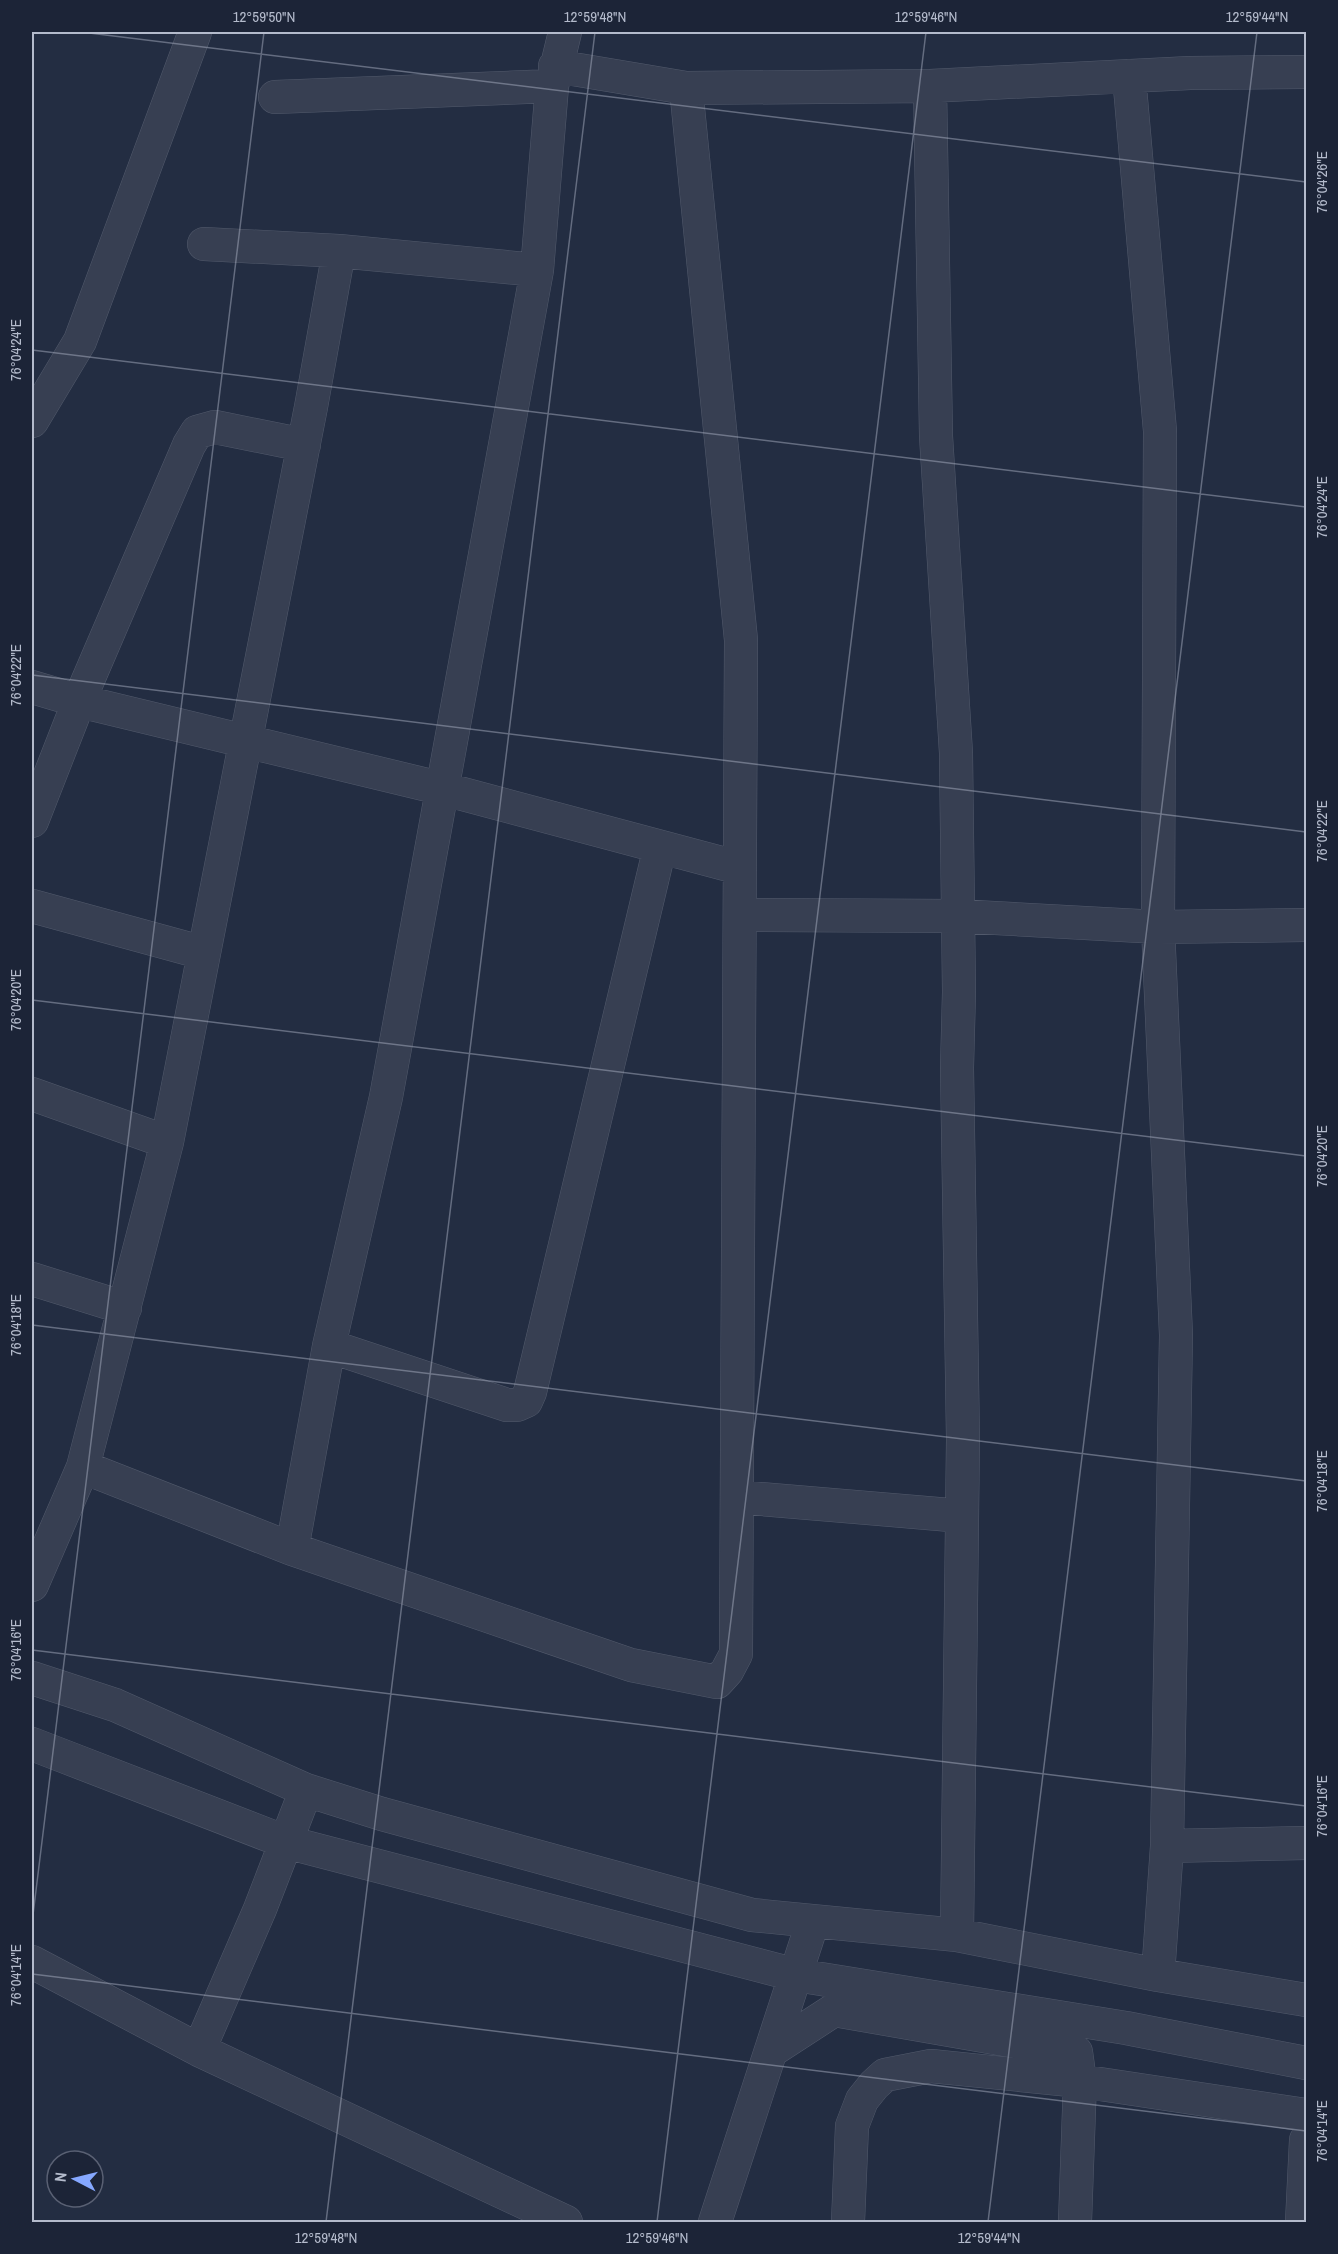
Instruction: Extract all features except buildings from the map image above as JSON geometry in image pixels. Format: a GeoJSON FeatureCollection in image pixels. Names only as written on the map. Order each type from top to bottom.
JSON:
{"type":"FeatureCollection","features":[{"type":"Feature","properties":{"kind":"street"},"geometry":{"type":"LineString","coordinates":[[32,421],[80,341],[195,32]]}},
{"type":"Feature","properties":{"kind":"street"},"geometry":{"type":"LineString","coordinates":[[292,1550],[329,1347],[386,1097],[444,789],[464,663],[537,270],[554,76],[565,32]]}},
{"type":"Feature","properties":{"kind":"street"},"geometry":{"type":"LineString","coordinates":[[275,97],[554,76],[686,88],[930,86],[1190,73],[1306,72]]}},
{"type":"Feature","properties":{"kind":"street"},"geometry":{"type":"LineString","coordinates":[[1129,76],[1160,431],[1158,927],[1176,1335],[1167,1846],[1158,1975]]}},
{"type":"Feature","properties":{"kind":"street"},"geometry":{"type":"LineString","coordinates":[[930,86],[936,436],[956,753],[963,1439],[957,1935]]}},
{"type":"Feature","properties":{"kind":"street"},"geometry":{"type":"LineString","coordinates":[[83,1467],[292,1550],[631,1665],[717,1682],[727,1671],[736,1654],[741,640],[686,88]]}},
{"type":"Feature","properties":{"kind":"street"},"geometry":{"type":"LineString","coordinates":[[204,244],[339,251],[537,270]]}},
{"type":"Feature","properties":{"kind":"street"},"geometry":{"type":"LineString","coordinates":[[32,1585],[83,1467],[167,1142],[304,445],[339,251]]}},
{"type":"Feature","properties":{"kind":"street"},"geometry":{"type":"LineString","coordinates":[[32,821],[79,701],[189,445],[197,432],[215,427],[304,445]]}},
{"type":"Feature","properties":{"kind":"street"},"geometry":{"type":"LineString","coordinates":[[32,687],[79,701],[444,789],[740,868]]}},
{"type":"Feature","properties":{"kind":"street"},"geometry":{"type":"LineString","coordinates":[[329,1347],[507,1405],[517,1405],[526,1401],[533,1380],[660,847]]}},
{"type":"Feature","properties":{"kind":"street"},"geometry":{"type":"LineString","coordinates":[[32,906],[204,953]]}},
{"type":"Feature","properties":{"kind":"street"},"geometry":{"type":"LineString","coordinates":[[740,915],[957,916],[1158,927],[1306,925]]}},
{"type":"Feature","properties":{"kind":"street"},"geometry":{"type":"LineString","coordinates":[[32,1094],[167,1142]]}},
{"type":"Feature","properties":{"kind":"street"},"geometry":{"type":"LineString","coordinates":[[32,1279],[125,1308]]}},
{"type":"Feature","properties":{"kind":"street"},"geometry":{"type":"LineString","coordinates":[[737,1497],[962,1516]]}},
{"type":"Feature","properties":{"kind":"street"},"geometry":{"type":"LineString","coordinates":[[32,1678],[115,1705],[306,1790],[382,1814],[752,1915],[957,1935],[1158,1975],[1306,2000]]}},
{"type":"Feature","properties":{"kind":"street"},"geometry":{"type":"LineString","coordinates":[[32,1744],[286,1842],[796,1975],[1126,2028],[1306,2063]]}},
{"type":"Feature","properties":{"kind":"street"},"geometry":{"type":"LineString","coordinates":[[199,2050],[260,1909],[306,1790]]}},
{"type":"Feature","properties":{"kind":"street"},"geometry":{"type":"LineString","coordinates":[[1167,1846],[1306,1843]]}},
{"type":"Feature","properties":{"kind":"street"},"geometry":{"type":"LineString","coordinates":[[715,2223],[813,1921]]}},
{"type":"Feature","properties":{"kind":"street"},"geometry":{"type":"LineString","coordinates":[[32,1962],[199,2050],[566,2223]]}},
{"type":"Feature","properties":{"kind":"street"},"geometry":{"type":"LineString","coordinates":[[771,2051],[834,2010],[1076,2052],[1080,2081],[1075,2223]]}},
{"type":"Feature","properties":{"kind":"street"},"geometry":{"type":"LineString","coordinates":[[848,2223],[852,2126],[862,2100],[885,2076],[931,2066],[1080,2081],[1306,2115]]}},
{"type":"Feature","properties":{"kind":"street"},"geometry":{"type":"LineString","coordinates":[[1302,2223],[1306,2140]]}}]}
